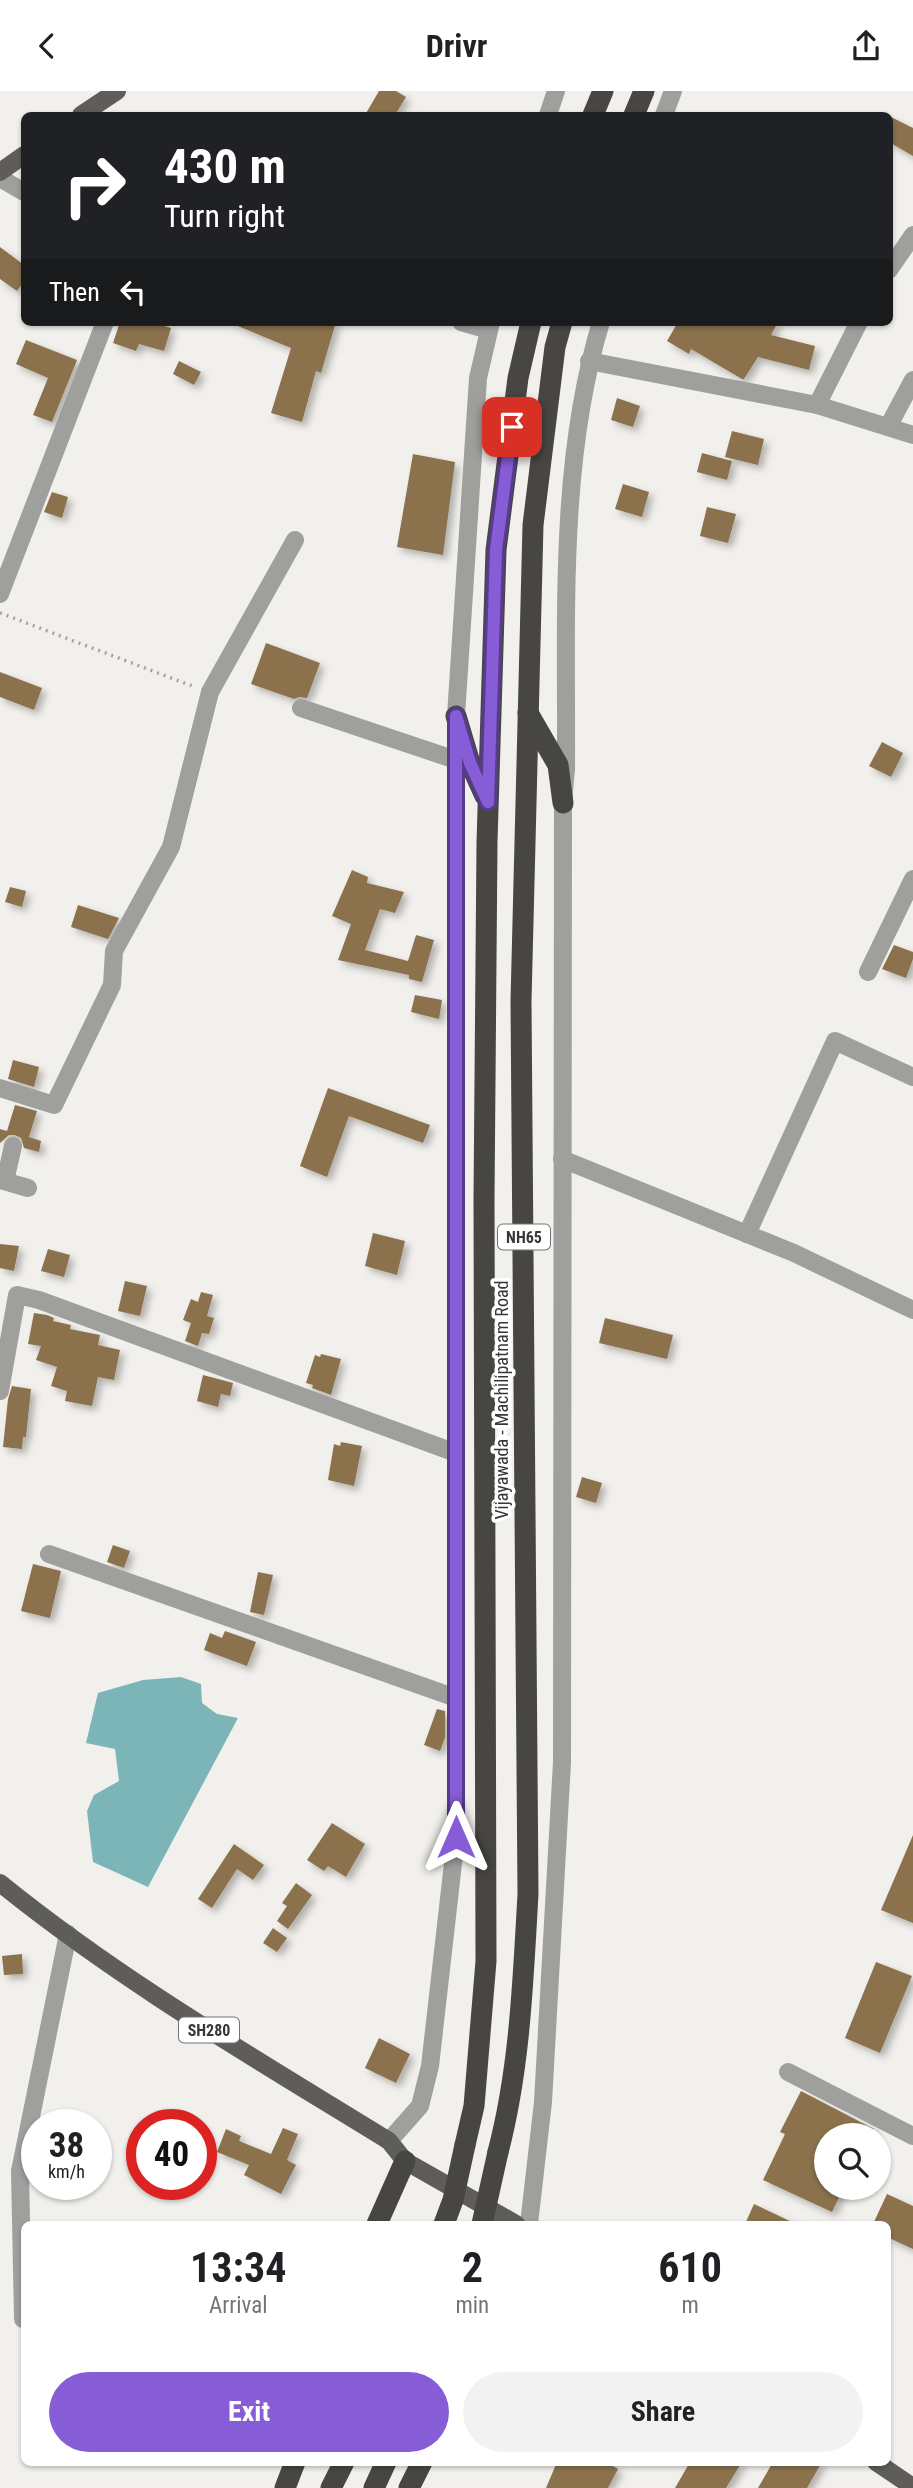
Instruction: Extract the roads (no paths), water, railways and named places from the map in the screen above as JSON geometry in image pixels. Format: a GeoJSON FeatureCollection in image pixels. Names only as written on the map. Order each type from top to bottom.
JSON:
{"type":"FeatureCollection","features":[{"type":"Feature","properties":{"kind":"highway"},"geometry":{"type":"LineString","coordinates":[[594,112],[603,91]]}},
{"type":"Feature","properties":{"kind":"highway"},"geometry":{"type":"LineString","coordinates":[[635,112],[644,91]]}},
{"type":"Feature","properties":{"kind":"highway","name":"Vijayawada - Machilipatnam Road"},"geometry":{"type":"LineString","coordinates":[[445,2221],[453,2200],[474,2106],[486,1961],[484,1187],[488,802],[496,550],[518,378],[530,326]]}},
{"type":"Feature","properties":{"kind":"highway","name":"Vijayawada - Machilipatnam Road"},"geometry":{"type":"LineString","coordinates":[[483,2221],[509,2109],[523,1993],[528,1895],[521,1001],[533,525],[555,347],[561,326]]}},
{"type":"Feature","properties":{"kind":"highway"},"geometry":{"type":"LineString","coordinates":[[528,713],[558,765],[563,803]]}},
{"type":"Feature","properties":{"kind":"highway"},"geometry":{"type":"LineString","coordinates":[[456,716],[470,763],[488,802]]}},
{"type":"Feature","properties":{"kind":"highway"},"geometry":{"type":"LineString","coordinates":[[378,2221],[405,2161]]}},
{"type":"Feature","properties":{"kind":"highway"},"geometry":{"type":"LineString","coordinates":[[285,2488],[293,2466]]}},
{"type":"Feature","properties":{"kind":"highway"},"geometry":{"type":"LineString","coordinates":[[331,2488],[342,2466]]}},
{"type":"Feature","properties":{"kind":"highway"},"geometry":{"type":"LineString","coordinates":[[374,2488],[384,2466]]}},
{"type":"Feature","properties":{"kind":"highway"},"geometry":{"type":"LineString","coordinates":[[410,2488],[420,2466]]}},
{"type":"Feature","properties":{"kind":"main road"},"geometry":{"type":"LineString","coordinates":[[86,112],[117,91]]}},
{"type":"Feature","properties":{"kind":"main road"},"geometry":{"type":"LineString","coordinates":[[0,172],[21,157]]}},
{"type":"Feature","properties":{"kind":"main road","name":"SH280"},"geometry":{"type":"LineString","coordinates":[[0,1882],[41,1916],[130,1980],[389,2141],[405,2161],[511,2221]]}},
{"type":"Feature","properties":{"kind":"main road"},"geometry":{"type":"LineString","coordinates":[[882,2466],[913,2487]]}},
{"type":"Feature","properties":{"kind":"street"},"geometry":{"type":"LineString","coordinates":[[549,112],[555,91]]}},
{"type":"Feature","properties":{"kind":"street"},"geometry":{"type":"LineString","coordinates":[[665,112],[673,91]]}},
{"type":"Feature","properties":{"kind":"street"},"geometry":{"type":"LineString","coordinates":[[0,178],[21,191]]}},
{"type":"Feature","properties":{"kind":"street"},"geometry":{"type":"LineString","coordinates":[[893,265],[913,235]]}},
{"type":"Feature","properties":{"kind":"street"},"geometry":{"type":"LineString","coordinates":[[0,594],[103,326]]}},
{"type":"Feature","properties":{"kind":"street"},"geometry":{"type":"LineString","coordinates":[[389,2141],[420,2106],[430,2066],[456,1837],[456,716],[478,378],[490,326]]}},
{"type":"Feature","properties":{"kind":"street"},"geometry":{"type":"LineString","coordinates":[[529,2221],[543,2102],[562,1762],[563,803],[566,769],[568,508],[589,361],[600,326]]}},
{"type":"Feature","properties":{"kind":"street"},"geometry":{"type":"LineString","coordinates":[[817,405],[857,326]]}},
{"type":"Feature","properties":{"kind":"street"},"geometry":{"type":"LineString","coordinates":[[589,361],[817,405],[913,435]]}},
{"type":"Feature","properties":{"kind":"street"},"geometry":{"type":"LineString","coordinates":[[888,427],[913,380]]}},
{"type":"Feature","properties":{"kind":"street"},"geometry":{"type":"LineString","coordinates":[[0,1088],[54,1105],[112,985],[114,951],[171,847],[210,692],[295,540]]}},
{"type":"Feature","properties":{"kind":"street"},"geometry":{"type":"LineString","coordinates":[[301,708],[456,760]]}},
{"type":"Feature","properties":{"kind":"street"},"geometry":{"type":"LineString","coordinates":[[868,972],[913,879]]}},
{"type":"Feature","properties":{"kind":"street"},"geometry":{"type":"LineString","coordinates":[[747,1234],[835,1041],[913,1077]]}},
{"type":"Feature","properties":{"kind":"street"},"geometry":{"type":"LineString","coordinates":[[13,1146],[3,1180],[28,1188]]}},
{"type":"Feature","properties":{"kind":"street"},"geometry":{"type":"LineString","coordinates":[[562,1159],[794,1253],[913,1310]]}},
{"type":"Feature","properties":{"kind":"street"},"geometry":{"type":"LineString","coordinates":[[0,1391],[16,1295],[39,1300],[456,1453]]}},
{"type":"Feature","properties":{"kind":"street"},"geometry":{"type":"LineString","coordinates":[[49,1554],[456,1698]]}},
{"type":"Feature","properties":{"kind":"street"},"geometry":{"type":"LineString","coordinates":[[21,2221],[20,2171],[68,1934]]}},
{"type":"Feature","properties":{"kind":"street"},"geometry":{"type":"LineString","coordinates":[[788,2072],[913,2136]]}},
{"type":"Feature","properties":{"kind":"water"},"geometry":{"type":"Polygon","coordinates":[[[181,1677],[201,1684],[202,1703],[217,1714],[238,1718],[148,1887],[93,1862],[87,1811],[94,1795],[119,1781],[115,1749],[86,1743],[98,1693],[143,1680],[181,1677]]]}}]}
